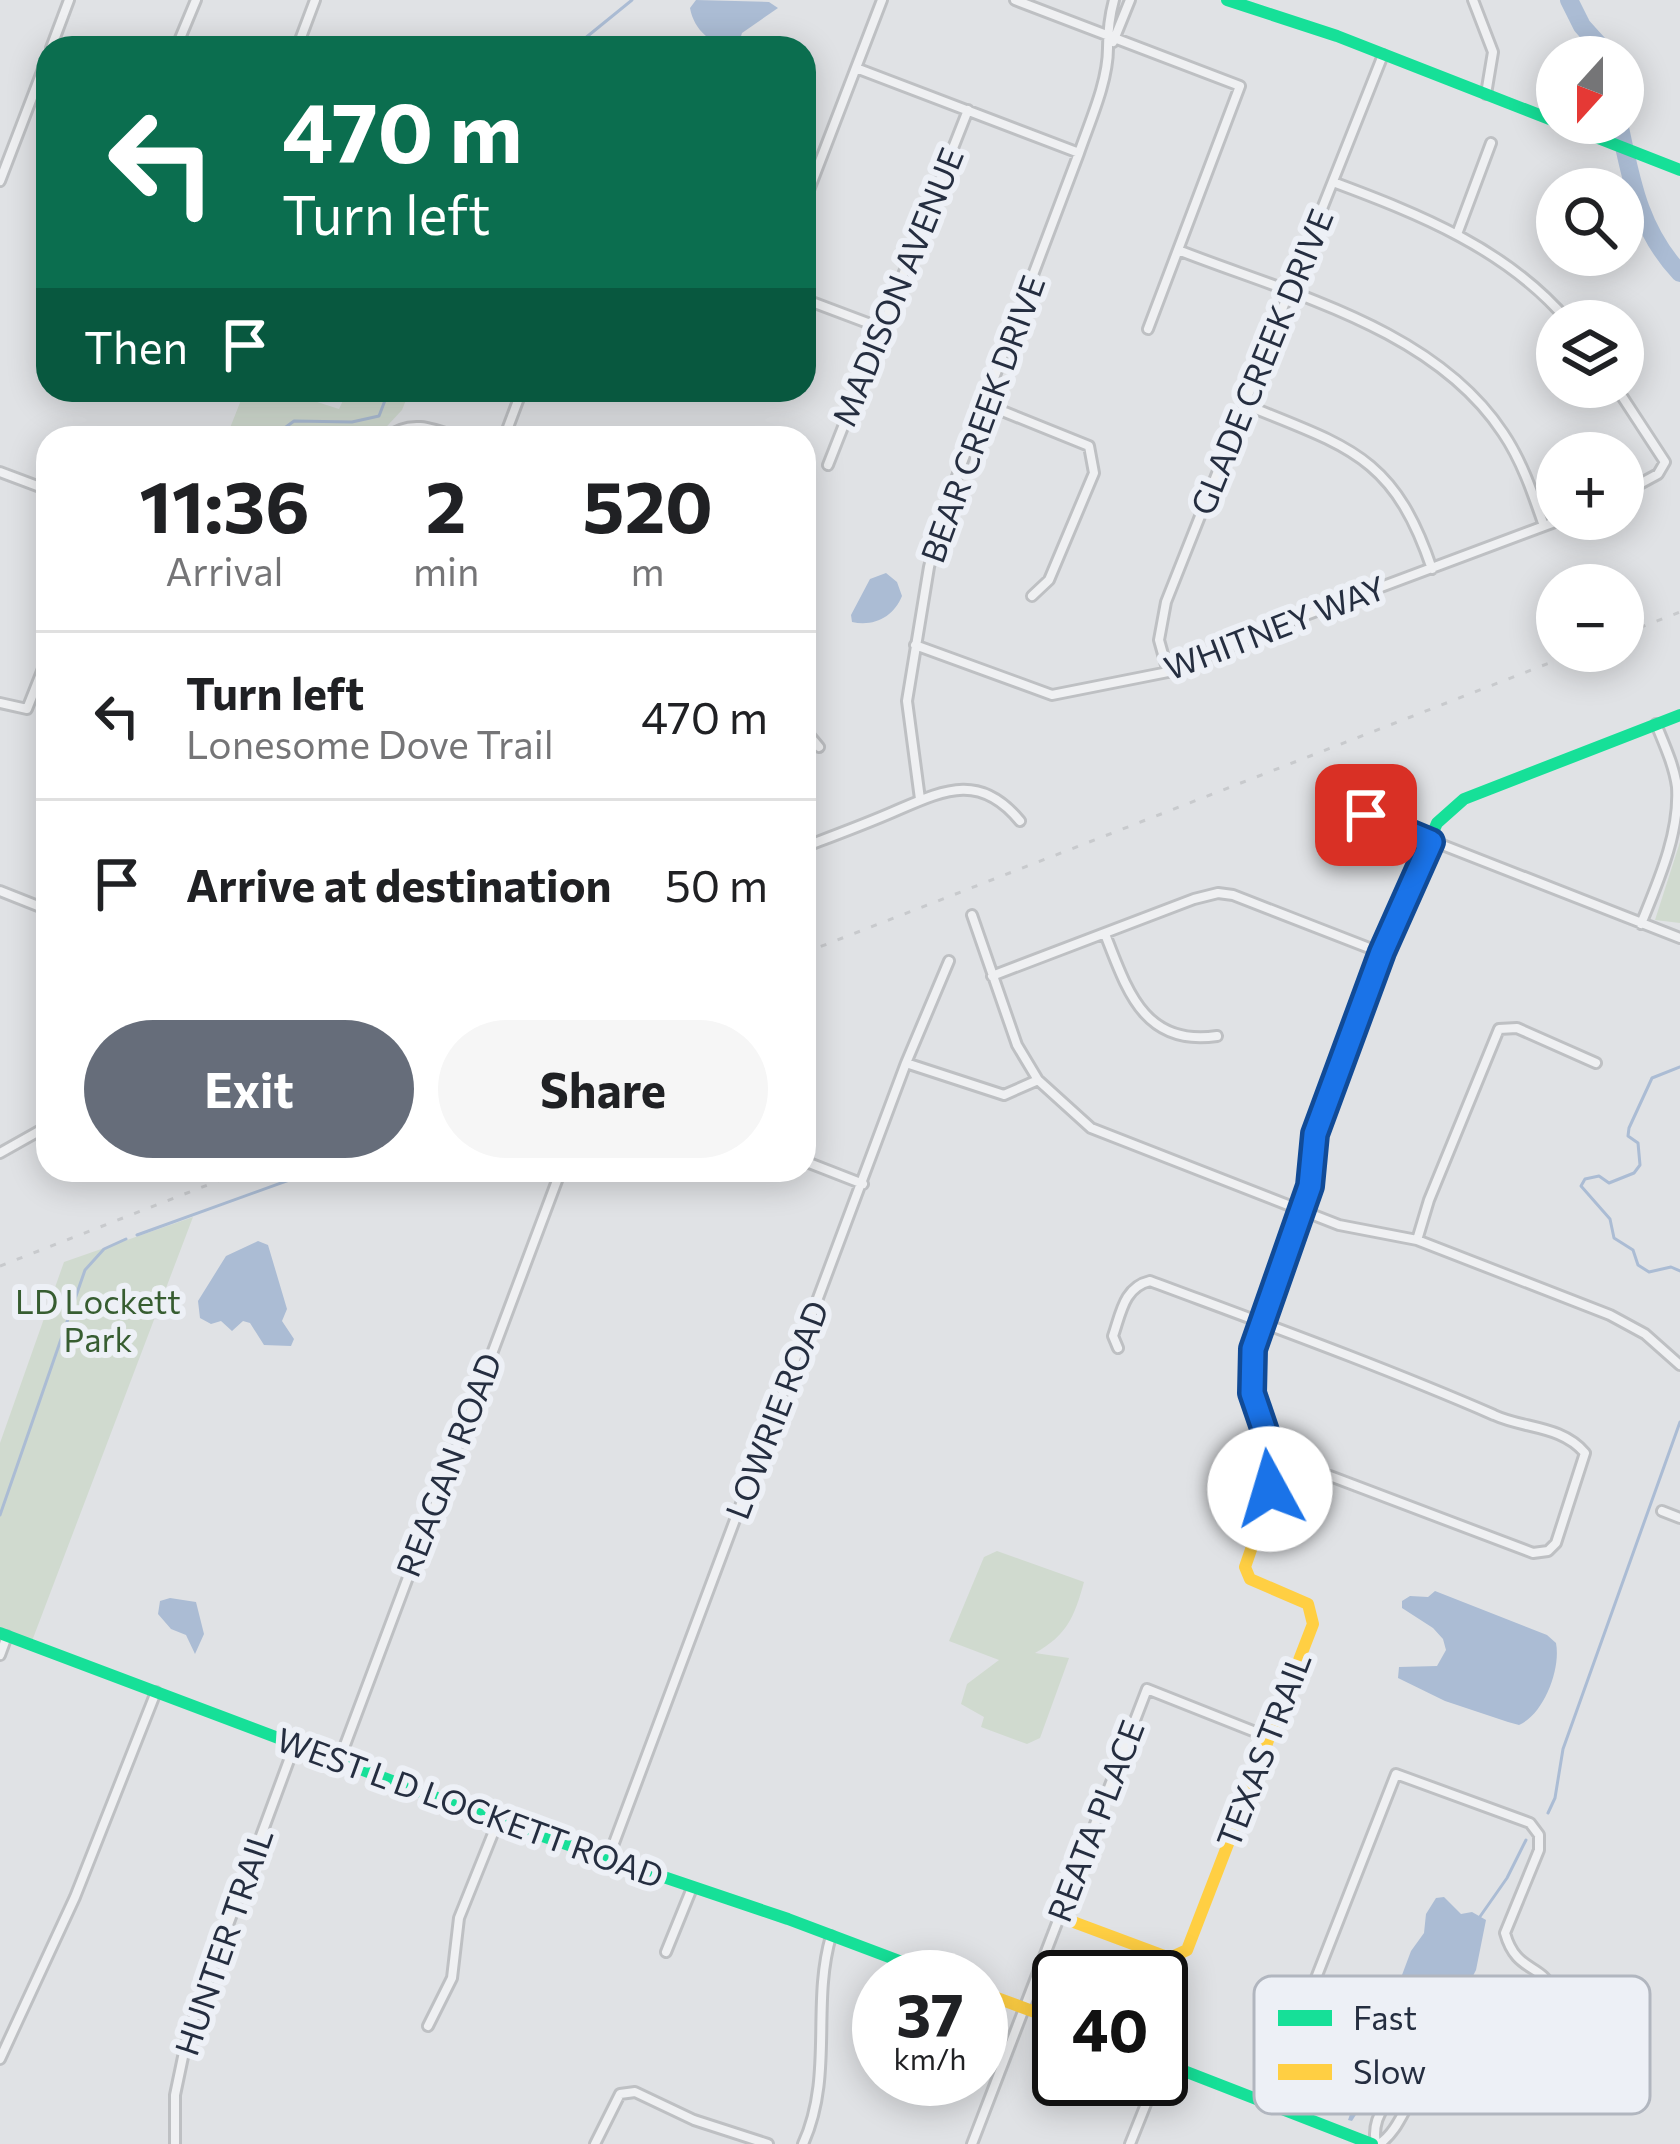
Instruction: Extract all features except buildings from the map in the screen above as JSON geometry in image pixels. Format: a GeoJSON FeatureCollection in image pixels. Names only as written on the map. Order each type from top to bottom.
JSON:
{"type":"FeatureCollection","features":[{"type":"Feature","properties":{"kind":"main road"},"geometry":{"type":"LineString","coordinates":[[1227,0],[1680,170]]}},
{"type":"Feature","properties":{"kind":"main road","name":"TEXAS TRAIL"},"geometry":{"type":"LineString","coordinates":[[1060,1917],[1170,1958],[1186,1950],[1313,1624],[1308,1604],[1250,1579],[1245,1567],[1265,1514],[1272,1463],[1250,1372],[1313,1174],[1315,1134],[1382,952],[1438,823],[1464,799],[1680,715]]}},
{"type":"Feature","properties":{"kind":"main road","name":"WEST L D LOCKETT ROAD"},"geometry":{"type":"LineString","coordinates":[[4,1635],[498,1821],[869,1950]]}},
{"type":"Feature","properties":{"kind":"main road"},"geometry":{"type":"LineString","coordinates":[[1008,2002],[1032,2011]]}},
{"type":"Feature","properties":{"kind":"main road"},"geometry":{"type":"LineString","coordinates":[[1188,2074],[1254,2098]]}},
{"type":"Feature","properties":{"kind":"main road"},"geometry":{"type":"LineString","coordinates":[[1296,2114],[1373,2144]]}},
{"type":"Feature","properties":{"kind":"street"},"geometry":{"type":"LineString","coordinates":[[56,36],[69,0]]}},
{"type":"Feature","properties":{"kind":"street"},"geometry":{"type":"LineString","coordinates":[[181,36],[196,0]]}},
{"type":"Feature","properties":{"kind":"street"},"geometry":{"type":"LineString","coordinates":[[301,36],[314,0]]}},
{"type":"Feature","properties":{"kind":"street"},"geometry":{"type":"LineString","coordinates":[[816,172],[882,0]]}},
{"type":"Feature","properties":{"kind":"street"},"geometry":{"type":"LineString","coordinates":[[1015,0],[1240,86],[1148,329]]}},
{"type":"Feature","properties":{"kind":"street","name":"BEAR CREEK DRIVE"},"geometry":{"type":"LineString","coordinates":[[920,799],[907,701],[914,644],[942,516],[1079,153],[1108,47],[1105,34],[1114,0]]}},
{"type":"Feature","properties":{"kind":"street","name":"BEAR CREEK DRIVE"},"geometry":{"type":"LineString","coordinates":[[1108,47],[1117,38],[1130,0]]}},
{"type":"Feature","properties":{"kind":"street"},"geometry":{"type":"LineString","coordinates":[[1473,0],[1493,52],[1486,95]]}},
{"type":"Feature","properties":{"kind":"street","name":"GLADE CREEK DRIVE"},"geometry":{"type":"LineString","coordinates":[[1168,672],[1159,640],[1166,602],[1383,55]]}},
{"type":"Feature","properties":{"kind":"street"},"geometry":{"type":"LineString","coordinates":[[856,68],[1079,153]]}},
{"type":"Feature","properties":{"kind":"street"},"geometry":{"type":"LineString","coordinates":[[0,181],[36,88]]}},
{"type":"Feature","properties":{"kind":"street","name":"MADISON AVENUE"},"geometry":{"type":"LineString","coordinates":[[828,465],[968,110]]}},
{"type":"Feature","properties":{"kind":"street"},"geometry":{"type":"LineString","coordinates":[[1457,234],[1491,142]]}},
{"type":"Feature","properties":{"kind":"street"},"geometry":{"type":"LineString","coordinates":[[1333,182],[1430,218],[1546,300]]}},
{"type":"Feature","properties":{"kind":"street"},"geometry":{"type":"LineString","coordinates":[[1178,250],[1397,337],[1447,371],[1504,434],[1536,504]]}},
{"type":"Feature","properties":{"kind":"street"},"geometry":{"type":"LineString","coordinates":[[816,303],[881,328]]}},
{"type":"Feature","properties":{"kind":"street"},"geometry":{"type":"LineString","coordinates":[[985,404],[1089,446],[1094,473],[1049,580],[1032,596]]}},
{"type":"Feature","properties":{"kind":"street"},"geometry":{"type":"LineString","coordinates":[[1245,404],[1346,448],[1370,464],[1407,505],[1432,569]]}},
{"type":"Feature","properties":{"kind":"street"},"geometry":{"type":"LineString","coordinates":[[1630,408],[1664,457],[1660,472],[1644,481]]}},
{"type":"Feature","properties":{"kind":"street"},"geometry":{"type":"LineString","coordinates":[[0,472],[36,486]]}},
{"type":"Feature","properties":{"kind":"street","name":"WHITNEY WAY"},"geometry":{"type":"LineString","coordinates":[[914,644],[1052,695],[1168,672],[1536,529]]}},
{"type":"Feature","properties":{"kind":"street"},"geometry":{"type":"LineString","coordinates":[[0,703],[27,709],[36,686]]}},
{"type":"Feature","properties":{"kind":"street"},"geometry":{"type":"LineString","coordinates":[[1641,924],[1678,815],[1673,768],[1656,724]]}},
{"type":"Feature","properties":{"kind":"street"},"geometry":{"type":"LineString","coordinates":[[816,743],[819,747]]}},
{"type":"Feature","properties":{"kind":"street"},"geometry":{"type":"LineString","coordinates":[[816,843],[953,789],[995,797],[1020,820]]}},
{"type":"Feature","properties":{"kind":"street"},"geometry":{"type":"LineString","coordinates":[[1356,804],[1366,815],[1431,842],[1680,938]]}},
{"type":"Feature","properties":{"kind":"street"},"geometry":{"type":"LineString","coordinates":[[0,891],[36,905]]}},
{"type":"Feature","properties":{"kind":"street"},"geometry":{"type":"LineString","coordinates":[[992,976],[1218,893],[1250,900],[1382,952]]}},
{"type":"Feature","properties":{"kind":"street"},"geometry":{"type":"LineString","coordinates":[[972,915],[1017,1045],[1038,1080],[1077,1118],[1109,1138],[1302,1211],[1357,1230],[1417,1240],[1610,1315],[1645,1334],[1680,1365]]}},
{"type":"Feature","properties":{"kind":"street"},"geometry":{"type":"LineString","coordinates":[[1105,934],[1130,993],[1149,1018],[1185,1038],[1217,1036]]}},
{"type":"Feature","properties":{"kind":"street","name":"LOWRIE ROAD"},"geometry":{"type":"LineString","coordinates":[[608,1861],[906,1064],[949,961]]}},
{"type":"Feature","properties":{"kind":"street"},"geometry":{"type":"LineString","coordinates":[[1417,1240],[1494,1035],[1504,1027],[1596,1063]]}},
{"type":"Feature","properties":{"kind":"street"},"geometry":{"type":"LineString","coordinates":[[906,1064],[1004,1095],[1038,1080]]}},
{"type":"Feature","properties":{"kind":"street"},"geometry":{"type":"LineString","coordinates":[[0,1153],[36,1133]]}},
{"type":"Feature","properties":{"kind":"street"},"geometry":{"type":"LineString","coordinates":[[816,1166],[863,1184]]}},
{"type":"Feature","properties":{"kind":"street","name":"REAGAN ROAD"},"geometry":{"type":"LineString","coordinates":[[339,1762],[556,1182]]}},
{"type":"Feature","properties":{"kind":"street"},"geometry":{"type":"LineString","coordinates":[[1118,1348],[1113,1336],[1129,1293],[1137,1284],[1150,1281],[1432,1387],[1497,1417],[1575,1441],[1586,1453],[1556,1543],[1548,1551],[1533,1553],[1330,1475],[1272,1463]]}},
{"type":"Feature","properties":{"kind":"street"},"geometry":{"type":"LineString","coordinates":[[1662,1511],[1680,1518]]}},
{"type":"Feature","properties":{"kind":"street"},"geometry":{"type":"LineString","coordinates":[[0,1655],[4,1635]]}},
{"type":"Feature","properties":{"kind":"street","name":"REATA PLACE"},"geometry":{"type":"LineString","coordinates":[[972,2144],[1147,1689],[1268,1736]]}},
{"type":"Feature","properties":{"kind":"street"},"geometry":{"type":"LineString","coordinates":[[0,2060],[75,1897],[156,1692]]}},
{"type":"Feature","properties":{"kind":"street","name":"HUNTER TRAIL"},"geometry":{"type":"LineString","coordinates":[[176,2144],[175,2095],[188,2033],[296,1744]]}},
{"type":"Feature","properties":{"kind":"street"},"geometry":{"type":"LineString","coordinates":[[1317,1976],[1396,1774],[1530,1823],[1539,1835],[1539,1850],[1505,1934],[1516,1961],[1544,1976]]}},
{"type":"Feature","properties":{"kind":"street"},"geometry":{"type":"LineString","coordinates":[[428,2026],[452,1978],[459,1918],[498,1821]]}},
{"type":"Feature","properties":{"kind":"street"},"geometry":{"type":"LineString","coordinates":[[666,1952],[692,1888]]}},
{"type":"Feature","properties":{"kind":"street"},"geometry":{"type":"LineString","coordinates":[[803,2144],[820,2093],[824,1962],[831,1936]]}},
{"type":"Feature","properties":{"kind":"street"},"geometry":{"type":"LineString","coordinates":[[596,2144],[620,2094],[634,2092],[694,2120],[769,2144]]}},
{"type":"Feature","properties":{"kind":"street"},"geometry":{"type":"LineString","coordinates":[[1130,2144],[1145,2106]]}},
{"type":"Feature","properties":{"kind":"street"},"geometry":{"type":"LineString","coordinates":[[1381,2114],[1373,2144],[1390,2137],[1400,2114]]}},
{"type":"Feature","properties":{"kind":"green space"},"geometry":{"type":"Polygon","coordinates":[[[240,402],[317,402],[339,409],[342,402],[405,402],[387,426],[231,426],[240,402]]]}},
{"type":"Feature","properties":{"kind":"green space"},"geometry":{"type":"Polygon","coordinates":[[[1680,842],[1680,923],[1655,920],[1680,842]]]}},
{"type":"Feature","properties":{"kind":"green space","name":"LD Lockett Park"},"geometry":{"type":"Polygon","coordinates":[[[193,1217],[32,1641],[0,1629],[0,1443],[64,1262],[193,1217]]]}},
{"type":"Feature","properties":{"kind":"green space"},"geometry":{"type":"Polygon","coordinates":[[[997,1551],[1084,1582],[1068,1624],[1035,1653],[1069,1658],[1040,1738],[1027,1744],[981,1727],[984,1717],[961,1704],[967,1684],[999,1660],[949,1641],[984,1557],[997,1551]]]}},
{"type":"Feature","properties":{"kind":"water"},"geometry":{"type":"Polygon","coordinates":[[[696,0],[769,2],[778,8],[741,36],[707,36],[690,8],[696,0]]]}},
{"type":"Feature","properties":{"kind":"water"},"geometry":{"type":"Polygon","coordinates":[[[886,573],[897,582],[902,596],[898,603],[876,621],[852,622],[851,615],[870,579],[886,573]]]}},
{"type":"Feature","properties":{"kind":"water"},"geometry":{"type":"Polygon","coordinates":[[[258,1241],[268,1245],[287,1309],[282,1321],[294,1339],[291,1346],[264,1345],[250,1323],[243,1321],[232,1331],[221,1321],[211,1324],[200,1318],[198,1301],[226,1256],[258,1241]]]}},
{"type":"Feature","properties":{"kind":"water"},"geometry":{"type":"Polygon","coordinates":[[[1435,1591],[1547,1635],[1556,1643],[1549,1690],[1528,1719],[1519,1725],[1508,1722],[1445,1701],[1398,1678],[1399,1667],[1437,1666],[1446,1650],[1433,1628],[1402,1608],[1402,1601],[1410,1596],[1428,1597],[1435,1591]]]}},
{"type":"Feature","properties":{"kind":"water"},"geometry":{"type":"Polygon","coordinates":[[[160,1601],[196,1602],[204,1634],[195,1654],[186,1635],[171,1629],[158,1614],[160,1601]]]}},
{"type":"Feature","properties":{"kind":"water"},"geometry":{"type":"Polygon","coordinates":[[[1444,1897],[1461,1914],[1472,1912],[1486,1920],[1473,1976],[1402,1976],[1436,1898],[1444,1897]]]}},
{"type":"Feature","properties":{"kind":"waterway"},"geometry":{"type":"LineString","coordinates":[[588,36],[632,0]]}},
{"type":"Feature","properties":{"kind":"waterway"},"geometry":{"type":"LineString","coordinates":[[1569,0],[1591,36]]}},
{"type":"Feature","properties":{"kind":"waterway"},"geometry":{"type":"LineString","coordinates":[[1624,144],[1646,221],[1680,273]]}},
{"type":"Feature","properties":{"kind":"waterway"},"geometry":{"type":"LineString","coordinates":[[287,426],[294,421],[352,422],[379,416],[384,402]]}},
{"type":"Feature","properties":{"kind":"waterway"},"geometry":{"type":"LineString","coordinates":[[1680,1067],[1652,1078],[1629,1128],[1628,1136],[1638,1143],[1640,1165],[1634,1173],[1609,1183],[1599,1176],[1585,1179],[1581,1186],[1610,1219],[1614,1238],[1633,1250],[1638,1265],[1649,1272],[1671,1267],[1680,1271]]}},
{"type":"Feature","properties":{"kind":"waterway"},"geometry":{"type":"LineString","coordinates":[[137,1235],[284,1182]]}},
{"type":"Feature","properties":{"kind":"waterway"},"geometry":{"type":"LineString","coordinates":[[0,1515],[85,1270],[104,1249],[126,1239]]}},
{"type":"Feature","properties":{"kind":"waterway"},"geometry":{"type":"LineString","coordinates":[[1548,1813],[1563,1749],[1680,1422]]}},
{"type":"Feature","properties":{"kind":"waterway"},"geometry":{"type":"LineString","coordinates":[[1479,1918],[1526,1840]]}},
{"type":"Feature","properties":{"kind":"railway"},"geometry":{"type":"LineString","coordinates":[[1644,626],[1680,612]]}},
{"type":"Feature","properties":{"kind":"railway"},"geometry":{"type":"LineString","coordinates":[[816,948],[1536,668]]}},
{"type":"Feature","properties":{"kind":"railway"},"geometry":{"type":"LineString","coordinates":[[0,1266],[215,1182]]}},
{"type":"Feature","properties":{"kind":"traffic: fast"},"geometry":{"type":"LineString","coordinates":[[1227,0],[1337,36],[1680,170]]}},
{"type":"Feature","properties":{"kind":"traffic: fast"},"geometry":{"type":"LineString","coordinates":[[1267,1503],[1272,1463],[1251,1393],[1253,1349],[1311,1187],[1315,1134],[1382,953],[1437,823],[1464,799],[1680,715]]}},
{"type":"Feature","properties":{"kind":"traffic: fast"},"geometry":{"type":"LineString","coordinates":[[0,1633],[498,1821],[870,1950]]}},
{"type":"Feature","properties":{"kind":"traffic: fast"},"geometry":{"type":"LineString","coordinates":[[1188,2072],[1254,2098]]}},
{"type":"Feature","properties":{"kind":"traffic: fast"},"geometry":{"type":"LineString","coordinates":[[1295,2114],[1372,2144]]}},
{"type":"Feature","properties":{"kind":"traffic: slow"},"geometry":{"type":"LineString","coordinates":[[1060,1917],[1170,1958],[1187,1950],[1313,1624],[1308,1604],[1250,1579],[1245,1567],[1267,1503]]}},
{"type":"Feature","properties":{"kind":"traffic: slow"},"geometry":{"type":"LineString","coordinates":[[1008,2002],[1032,2011]]}},
{"type":"Feature","properties":{"kind":"route"},"geometry":{"type":"LineString","coordinates":[[1270,1489],[1272,1463],[1252,1393],[1253,1349],[1310,1186],[1315,1134],[1382,952],[1431,842],[1366,815]]}}]}
